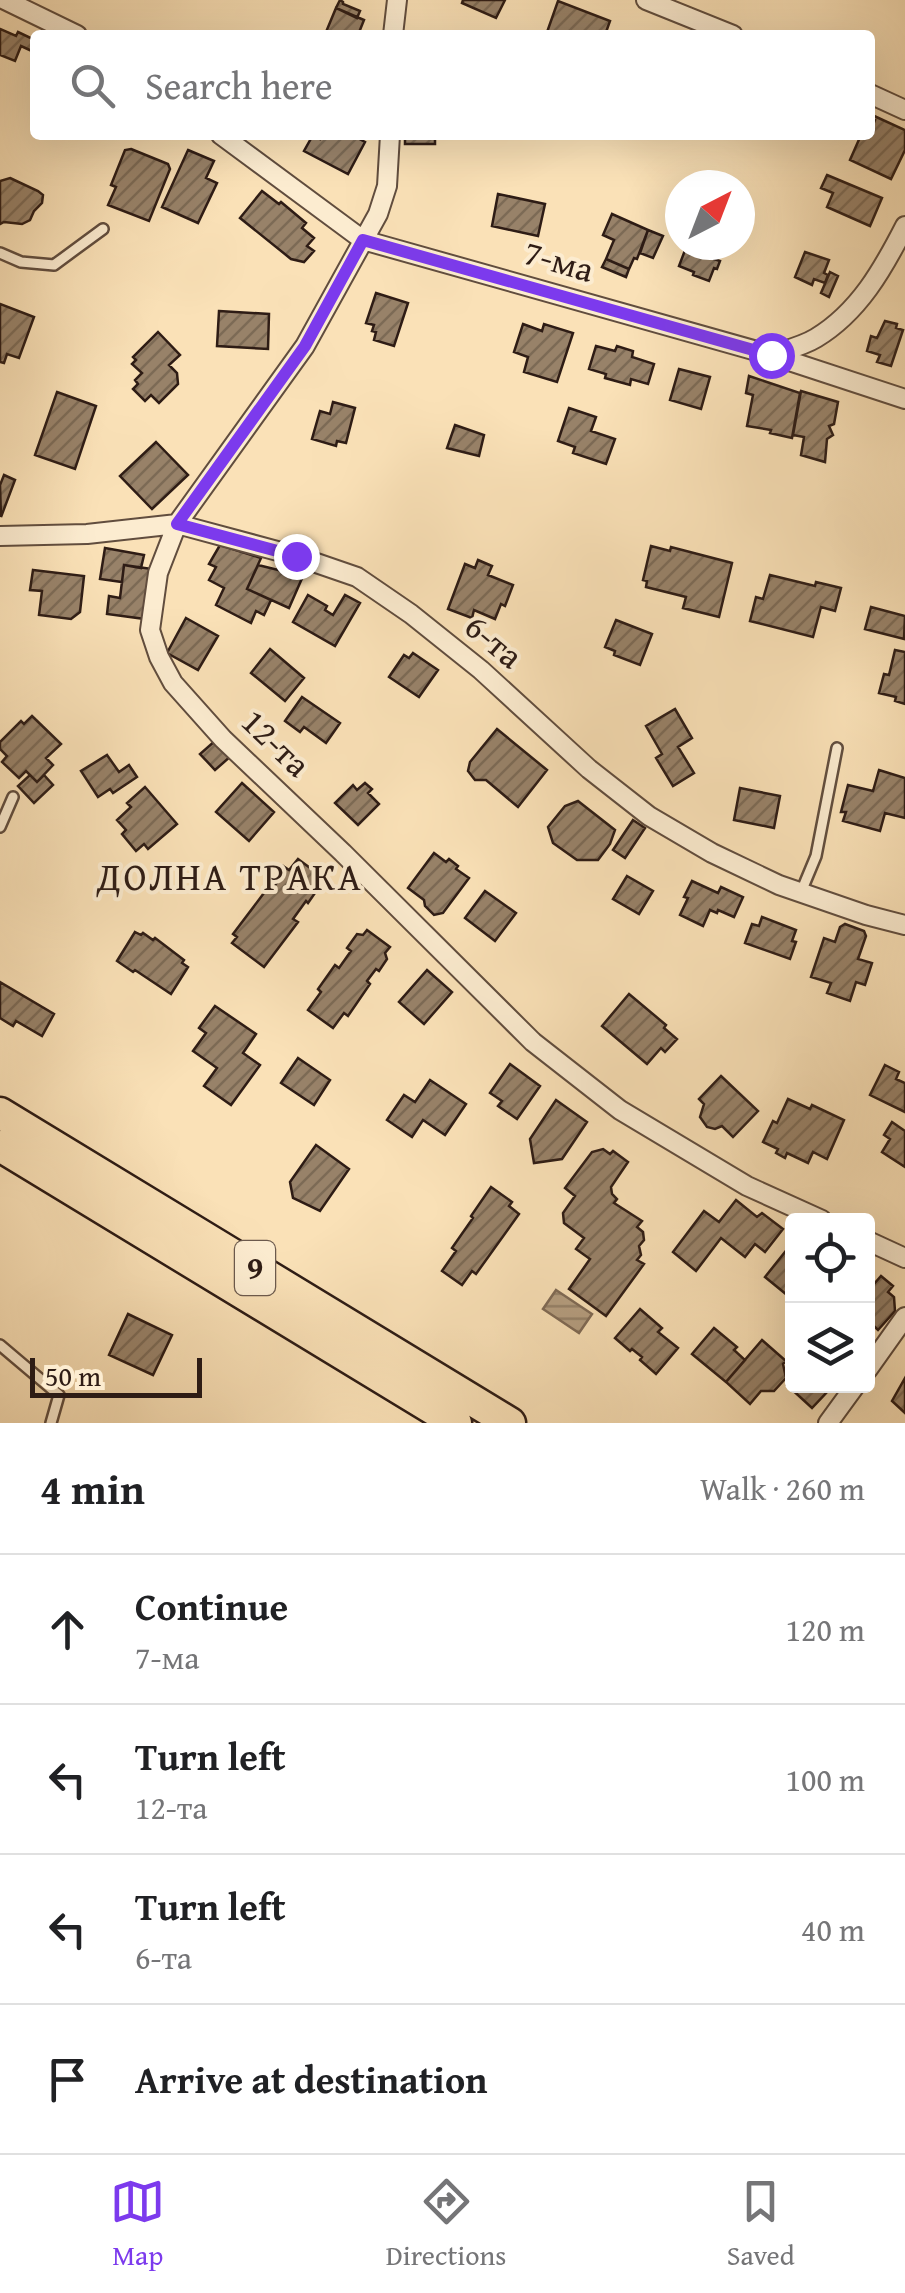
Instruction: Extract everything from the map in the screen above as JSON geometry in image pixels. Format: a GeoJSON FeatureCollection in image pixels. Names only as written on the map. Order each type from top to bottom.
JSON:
{"type":"FeatureCollection","features":[{"type":"Feature","properties":{"kind":"highway","name":"9"},"geometry":{"type":"LineString","coordinates":[[0,1113],[510,1423]]}},
{"type":"Feature","properties":{"kind":"highway","name":"9"},"geometry":{"type":"LineString","coordinates":[[0,1146],[448,1419]]}},
{"type":"Feature","properties":{"kind":"street"},"geometry":{"type":"LineString","coordinates":[[5,0],[67,30]]}},
{"type":"Feature","properties":{"kind":"street"},"geometry":{"type":"LineString","coordinates":[[394,30],[398,0]]}},
{"type":"Feature","properties":{"kind":"street"},"geometry":{"type":"LineString","coordinates":[[646,0],[721,30]]}},
{"type":"Feature","properties":{"kind":"street"},"geometry":{"type":"LineString","coordinates":[[875,96],[905,110]]}},
{"type":"Feature","properties":{"kind":"street","name":"7-ма"},"geometry":{"type":"LineString","coordinates":[[228,140],[363,240],[771,355],[905,399]]}},
{"type":"Feature","properties":{"kind":"street","name":"12-та"},"geometry":{"type":"LineString","coordinates":[[390,140],[387,186],[378,214],[305,346],[177,524],[158,572],[150,630],[159,656],[173,683],[223,739],[532,1042],[620,1110],[746,1186],[806,1213]]}},
{"type":"Feature","properties":{"kind":"street"},"geometry":{"type":"LineString","coordinates":[[771,355],[813,340],[845,318],[873,284],[905,226]]}},
{"type":"Feature","properties":{"kind":"street","name":"6-та"},"geometry":{"type":"LineString","coordinates":[[0,536],[88,534],[177,524],[296,556],[356,577],[412,614],[481,670],[589,770],[649,816],[712,853],[779,885],[905,925]]}},
{"type":"Feature","properties":{"kind":"street"},"geometry":{"type":"LineString","coordinates":[[875,1244],[905,1258]]}},
{"type":"Feature","properties":{"kind":"street"},"geometry":{"type":"LineString","coordinates":[[875,1358],[905,1317]]}},
{"type":"Feature","properties":{"kind":"street"},"geometry":{"type":"LineString","coordinates":[[828,1423],[850,1393]]}},
{"type":"Feature","properties":{"kind":"lane"},"geometry":{"type":"LineString","coordinates":[[0,252],[21,262],[54,265],[103,229]]}},
{"type":"Feature","properties":{"kind":"lane"},"geometry":{"type":"LineString","coordinates":[[801,892],[816,856],[838,748]]}},
{"type":"Feature","properties":{"kind":"lane"},"geometry":{"type":"LineString","coordinates":[[0,827],[13,797]]}},
{"type":"Feature","properties":{"kind":"lane"},"geometry":{"type":"LineString","coordinates":[[0,1345],[59,1395],[51,1423]]}},
{"type":"Feature","properties":{"kind":"shaded area"},"geometry":{"type":"Polygon","coordinates":[[[556,1290],[592,1314],[579,1333],[543,1309],[556,1290]]]}},
{"type":"Feature","properties":{"kind":"building"},"geometry":{"type":"Polygon","coordinates":[[[340,0],[360,11],[357,18],[336,8],[340,0]]]}},
{"type":"Feature","properties":{"kind":"building"},"geometry":{"type":"Polygon","coordinates":[[[505,0],[496,18],[462,3],[505,0]]]}},
{"type":"Feature","properties":{"kind":"building"},"geometry":{"type":"Polygon","coordinates":[[[558,1],[610,21],[607,30],[548,30],[558,1]]]}},
{"type":"Feature","properties":{"kind":"building"},"geometry":{"type":"Polygon","coordinates":[[[336,8],[364,20],[360,30],[327,30],[336,8]]]}},
{"type":"Feature","properties":{"kind":"building"},"geometry":{"type":"Polygon","coordinates":[[[0,29],[30,38],[30,50],[21,46],[15,61],[0,55],[0,29]]]}},
{"type":"Feature","properties":{"kind":"building"},"geometry":{"type":"Polygon","coordinates":[[[875,116],[905,130],[905,150],[891,179],[850,160],[859,140],[875,140],[875,116]]]}},
{"type":"Feature","properties":{"kind":"building"},"geometry":{"type":"Polygon","coordinates":[[[310,140],[365,142],[348,174],[304,151],[310,140]]]}},
{"type":"Feature","properties":{"kind":"building"},"geometry":{"type":"Polygon","coordinates":[[[405,140],[435,140],[435,144],[405,144],[405,140]]]}},
{"type":"Feature","properties":{"kind":"building"},"geometry":{"type":"Polygon","coordinates":[[[125,150],[168,164],[170,169],[149,221],[108,205],[116,187],[111,185],[125,150]]]}},
{"type":"Feature","properties":{"kind":"building"},"geometry":{"type":"Polygon","coordinates":[[[188,150],[214,161],[206,178],[217,183],[198,223],[162,207],[188,150]]]}},
{"type":"Feature","properties":{"kind":"building"},"geometry":{"type":"Polygon","coordinates":[[[827,175],[882,198],[870,226],[827,207],[833,193],[821,188],[827,175]]]}},
{"type":"Feature","properties":{"kind":"building"},"geometry":{"type":"Polygon","coordinates":[[[10,178],[43,195],[30,220],[22,224],[0,224],[0,181],[10,178]]]}},
{"type":"Feature","properties":{"kind":"building"},"geometry":{"type":"Polygon","coordinates":[[[262,191],[306,223],[302,228],[314,238],[307,246],[314,251],[304,262],[291,259],[240,218],[262,191]]]}},
{"type":"Feature","properties":{"kind":"building"},"geometry":{"type":"Polygon","coordinates":[[[498,194],[545,204],[538,236],[492,226],[498,194]]]}},
{"type":"Feature","properties":{"kind":"building"},"geometry":{"type":"Polygon","coordinates":[[[612,214],[648,230],[629,269],[606,259],[614,240],[603,235],[612,214]]]}},
{"type":"Feature","properties":{"kind":"building"},"geometry":{"type":"Polygon","coordinates":[[[648,230],[663,236],[653,258],[640,253],[648,230]]]}},
{"type":"Feature","properties":{"kind":"building"},"geometry":{"type":"Polygon","coordinates":[[[805,252],[829,260],[825,283],[814,279],[812,285],[795,277],[805,252]]]}},
{"type":"Feature","properties":{"kind":"building"},"geometry":{"type":"Polygon","coordinates":[[[606,259],[629,269],[626,277],[602,267],[606,259]]]}},
{"type":"Feature","properties":{"kind":"building"},"geometry":{"type":"Polygon","coordinates":[[[681,260],[720,261],[709,281],[679,266],[681,260]]]}},
{"type":"Feature","properties":{"kind":"building"},"geometry":{"type":"Polygon","coordinates":[[[830,272],[838,276],[829,297],[821,293],[830,272]]]}},
{"type":"Feature","properties":{"kind":"building"},"geometry":{"type":"Polygon","coordinates":[[[376,293],[408,303],[394,346],[374,340],[374,325],[366,323],[376,293]]]}},
{"type":"Feature","properties":{"kind":"building"},"geometry":{"type":"Polygon","coordinates":[[[0,304],[34,317],[19,358],[7,354],[4,363],[0,362],[0,304]]]}},
{"type":"Feature","properties":{"kind":"building"},"geometry":{"type":"Polygon","coordinates":[[[219,311],[269,314],[268,349],[217,346],[219,311]]]}},
{"type":"Feature","properties":{"kind":"building"},"geometry":{"type":"Polygon","coordinates":[[[885,321],[903,330],[891,366],[877,362],[880,355],[867,351],[871,336],[877,338],[885,321]]]}},
{"type":"Feature","properties":{"kind":"building"},"geometry":{"type":"Polygon","coordinates":[[[523,324],[542,331],[544,324],[573,333],[557,382],[524,372],[528,357],[514,352],[523,324]]]}},
{"type":"Feature","properties":{"kind":"building"},"geometry":{"type":"Polygon","coordinates":[[[158,332],[180,355],[169,365],[177,373],[178,384],[159,403],[151,395],[145,401],[133,389],[142,373],[132,364],[136,360],[133,357],[158,332]]]}},
{"type":"Feature","properties":{"kind":"building"},"geometry":{"type":"Polygon","coordinates":[[[596,346],[615,351],[617,346],[633,351],[632,357],[654,364],[648,384],[631,379],[630,385],[589,369],[596,346]]]}},
{"type":"Feature","properties":{"kind":"building"},"geometry":{"type":"Polygon","coordinates":[[[679,369],[710,377],[701,409],[670,400],[679,369]]]}},
{"type":"Feature","properties":{"kind":"building"},"geometry":{"type":"Polygon","coordinates":[[[749,376],[800,393],[792,438],[747,426],[753,395],[746,393],[749,376]]]}},
{"type":"Feature","properties":{"kind":"building"},"geometry":{"type":"Polygon","coordinates":[[[801,391],[838,402],[834,424],[829,426],[833,435],[827,439],[825,462],[801,455],[804,437],[793,435],[801,391]]]}},
{"type":"Feature","properties":{"kind":"building"},"geometry":{"type":"Polygon","coordinates":[[[57,392],[96,406],[75,469],[35,455],[57,392]]]}},
{"type":"Feature","properties":{"kind":"building"},"geometry":{"type":"Polygon","coordinates":[[[333,402],[355,408],[346,443],[337,441],[336,446],[312,439],[320,411],[330,414],[333,402]]]}},
{"type":"Feature","properties":{"kind":"building"},"geometry":{"type":"Polygon","coordinates":[[[569,408],[596,417],[591,431],[615,439],[606,464],[573,453],[575,447],[558,441],[569,408]]]}},
{"type":"Feature","properties":{"kind":"building"},"geometry":{"type":"Polygon","coordinates":[[[455,425],[484,435],[479,456],[447,448],[455,425]]]}},
{"type":"Feature","properties":{"kind":"building"},"geometry":{"type":"Polygon","coordinates":[[[156,442],[188,475],[152,509],[120,476],[156,442]]]}},
{"type":"Feature","properties":{"kind":"building"},"geometry":{"type":"Polygon","coordinates":[[[4,475],[15,480],[1,517],[0,485],[4,475]]]}},
{"type":"Feature","properties":{"kind":"building"},"geometry":{"type":"Polygon","coordinates":[[[220,545],[261,558],[247,589],[271,600],[264,615],[256,611],[251,623],[216,605],[224,588],[209,580],[216,567],[209,564],[220,545]]]}},
{"type":"Feature","properties":{"kind":"building"},"geometry":{"type":"Polygon","coordinates":[[[651,546],[670,551],[671,547],[732,563],[719,617],[683,608],[686,597],[646,587],[647,581],[643,580],[651,546]]]}},
{"type":"Feature","properties":{"kind":"building"},"geometry":{"type":"Polygon","coordinates":[[[105,548],[144,555],[141,568],[124,565],[122,582],[100,579],[105,548]]]}},
{"type":"Feature","properties":{"kind":"building"},"geometry":{"type":"Polygon","coordinates":[[[478,560],[492,566],[488,575],[513,585],[495,619],[474,610],[472,618],[448,609],[465,564],[475,568],[478,560]]]}},
{"type":"Feature","properties":{"kind":"building"},"geometry":{"type":"Polygon","coordinates":[[[124,565],[152,569],[145,619],[107,614],[109,596],[120,598],[124,565]]]}},
{"type":"Feature","properties":{"kind":"building"},"geometry":{"type":"Polygon","coordinates":[[[258,565],[303,576],[289,608],[247,589],[258,565]]]}},
{"type":"Feature","properties":{"kind":"building"},"geometry":{"type":"Polygon","coordinates":[[[33,570],[84,576],[80,612],[71,619],[39,615],[42,591],[30,590],[33,570]]]}},
{"type":"Feature","properties":{"kind":"building"},"geometry":{"type":"Polygon","coordinates":[[[770,575],[841,588],[835,611],[821,607],[813,637],[750,621],[756,597],[763,599],[770,575]]]}},
{"type":"Feature","properties":{"kind":"building"},"geometry":{"type":"Polygon","coordinates":[[[308,595],[327,606],[325,610],[333,615],[345,595],[360,603],[335,646],[293,622],[308,595]]]}},
{"type":"Feature","properties":{"kind":"building"},"geometry":{"type":"Polygon","coordinates":[[[871,607],[905,616],[904,639],[865,629],[871,607]]]}},
{"type":"Feature","properties":{"kind":"building"},"geometry":{"type":"Polygon","coordinates":[[[186,618],[218,636],[198,670],[167,653],[186,618]]]}},
{"type":"Feature","properties":{"kind":"building"},"geometry":{"type":"Polygon","coordinates":[[[616,620],[652,634],[640,665],[605,647],[616,620]]]}},
{"type":"Feature","properties":{"kind":"building"},"geometry":{"type":"Polygon","coordinates":[[[270,649],[304,678],[285,701],[251,673],[270,649]]]}},
{"type":"Feature","properties":{"kind":"building"},"geometry":{"type":"Polygon","coordinates":[[[895,650],[905,652],[905,704],[879,693],[884,674],[889,675],[895,650]]]}},
{"type":"Feature","properties":{"kind":"building"},"geometry":{"type":"Polygon","coordinates":[[[413,653],[438,670],[419,697],[389,677],[404,655],[409,658],[413,653]]]}},
{"type":"Feature","properties":{"kind":"building"},"geometry":{"type":"Polygon","coordinates":[[[302,697],[340,723],[326,743],[304,727],[300,732],[285,721],[302,697]]]}},
{"type":"Feature","properties":{"kind":"building"},"geometry":{"type":"Polygon","coordinates":[[[675,709],[692,738],[678,747],[694,773],[673,786],[656,758],[662,754],[646,726],[675,709]]]}},
{"type":"Feature","properties":{"kind":"building"},"geometry":{"type":"Polygon","coordinates":[[[32,716],[61,744],[46,758],[53,765],[37,782],[26,771],[19,778],[2,762],[7,756],[0,749],[0,742],[21,721],[24,724],[32,716]]]}},
{"type":"Feature","properties":{"kind":"building"},"geometry":{"type":"Polygon","coordinates":[[[497,729],[547,770],[518,807],[486,780],[475,780],[468,771],[470,762],[497,729]]]}},
{"type":"Feature","properties":{"kind":"building"},"geometry":{"type":"Polygon","coordinates":[[[216,740],[231,756],[215,770],[200,754],[216,740]]]}},
{"type":"Feature","properties":{"kind":"building"},"geometry":{"type":"Polygon","coordinates":[[[107,755],[119,772],[129,765],[137,777],[113,793],[110,789],[98,797],[81,771],[107,755]]]}},
{"type":"Feature","properties":{"kind":"building"},"geometry":{"type":"Polygon","coordinates":[[[879,770],[905,778],[905,818],[885,813],[880,831],[843,821],[846,812],[841,812],[848,785],[873,791],[879,770]]]}},
{"type":"Feature","properties":{"kind":"building"},"geometry":{"type":"Polygon","coordinates":[[[30,775],[37,782],[44,775],[53,785],[34,803],[18,786],[30,775]]]}},
{"type":"Feature","properties":{"kind":"building"},"geometry":{"type":"Polygon","coordinates":[[[242,783],[274,812],[249,841],[216,812],[242,783]]]}},
{"type":"Feature","properties":{"kind":"building"},"geometry":{"type":"Polygon","coordinates":[[[365,783],[372,789],[368,793],[379,804],[358,825],[335,803],[353,785],[357,790],[365,783]]]}},
{"type":"Feature","properties":{"kind":"building"},"geometry":{"type":"Polygon","coordinates":[[[145,787],[177,824],[148,849],[144,844],[136,851],[122,834],[126,830],[117,820],[131,807],[127,803],[145,787]]]}},
{"type":"Feature","properties":{"kind":"building"},"geometry":{"type":"Polygon","coordinates":[[[740,788],[780,796],[774,828],[734,820],[740,788]]]}},
{"type":"Feature","properties":{"kind":"building"},"geometry":{"type":"Polygon","coordinates":[[[578,801],[615,830],[598,860],[577,860],[553,843],[548,827],[565,806],[578,801]]]}},
{"type":"Feature","properties":{"kind":"building"},"geometry":{"type":"Polygon","coordinates":[[[633,820],[645,828],[625,858],[613,850],[633,820]]]}},
{"type":"Feature","properties":{"kind":"building"},"geometry":{"type":"Polygon","coordinates":[[[434,853],[446,862],[449,859],[469,878],[443,913],[434,915],[424,900],[408,888],[434,853]]]}},
{"type":"Feature","properties":{"kind":"building"},"geometry":{"type":"Polygon","coordinates":[[[298,859],[321,876],[314,886],[315,893],[293,919],[298,922],[264,967],[232,943],[237,937],[233,934],[267,889],[270,892],[283,866],[289,870],[298,859]]]}},
{"type":"Feature","properties":{"kind":"building"},"geometry":{"type":"Polygon","coordinates":[[[627,876],[653,891],[639,914],[613,899],[627,876]]]}},
{"type":"Feature","properties":{"kind":"building"},"geometry":{"type":"Polygon","coordinates":[[[692,881],[718,893],[721,887],[743,897],[734,917],[710,910],[703,926],[680,915],[692,881]]]}},
{"type":"Feature","properties":{"kind":"building"},"geometry":{"type":"Polygon","coordinates":[[[485,891],[516,913],[495,941],[465,918],[485,891]]]}},
{"type":"Feature","properties":{"kind":"building"},"geometry":{"type":"Polygon","coordinates":[[[762,917],[796,930],[790,959],[745,943],[752,924],[759,926],[762,917]]]}},
{"type":"Feature","properties":{"kind":"building"},"geometry":{"type":"Polygon","coordinates":[[[845,924],[864,931],[866,936],[858,959],[872,963],[865,985],[856,982],[850,1001],[827,993],[831,983],[811,977],[824,938],[835,942],[845,924]]]}},
{"type":"Feature","properties":{"kind":"building"},"geometry":{"type":"Polygon","coordinates":[[[367,930],[390,947],[385,953],[387,959],[367,981],[370,984],[348,1016],[344,1013],[333,1028],[308,1010],[335,965],[339,968],[351,951],[347,948],[357,934],[363,935],[367,930]]]}},
{"type":"Feature","properties":{"kind":"building"},"geometry":{"type":"Polygon","coordinates":[[[135,932],[155,938],[184,960],[182,963],[188,967],[171,994],[117,961],[135,932]]]}},
{"type":"Feature","properties":{"kind":"building"},"geometry":{"type":"Polygon","coordinates":[[[427,970],[452,992],[424,1024],[399,1002],[427,970]]]}},
{"type":"Feature","properties":{"kind":"building"},"geometry":{"type":"Polygon","coordinates":[[[0,982],[54,1014],[42,1036],[16,1021],[13,1026],[0,1018],[0,982]]]}},
{"type":"Feature","properties":{"kind":"building"},"geometry":{"type":"Polygon","coordinates":[[[629,994],[677,1039],[665,1052],[661,1048],[647,1064],[602,1026],[629,994]]]}},
{"type":"Feature","properties":{"kind":"building"},"geometry":{"type":"Polygon","coordinates":[[[215,1006],[256,1034],[243,1053],[260,1065],[231,1105],[204,1086],[217,1068],[193,1051],[206,1033],[199,1028],[215,1006]]]}},
{"type":"Feature","properties":{"kind":"building"},"geometry":{"type":"Polygon","coordinates":[[[298,1058],[330,1080],[314,1105],[281,1083],[298,1058]]]}},
{"type":"Feature","properties":{"kind":"building"},"geometry":{"type":"Polygon","coordinates":[[[510,1064],[540,1086],[517,1119],[498,1106],[502,1101],[490,1093],[510,1064]]]}},
{"type":"Feature","properties":{"kind":"building"},"geometry":{"type":"Polygon","coordinates":[[[885,1065],[899,1072],[896,1079],[905,1083],[905,1112],[870,1095],[885,1065]]]}},
{"type":"Feature","properties":{"kind":"building"},"geometry":{"type":"Polygon","coordinates":[[[721,1076],[758,1111],[733,1137],[722,1126],[707,1127],[700,1117],[704,1104],[699,1099],[721,1076]]]}},
{"type":"Feature","properties":{"kind":"building"},"geometry":{"type":"Polygon","coordinates":[[[430,1080],[466,1104],[445,1135],[423,1120],[412,1137],[387,1120],[404,1095],[415,1102],[430,1080]]]}},
{"type":"Feature","properties":{"kind":"building"},"geometry":{"type":"Polygon","coordinates":[[[788,1099],[844,1120],[827,1159],[813,1152],[808,1163],[787,1153],[785,1158],[776,1153],[778,1149],[763,1142],[788,1099]]]}},
{"type":"Feature","properties":{"kind":"building"},"geometry":{"type":"Polygon","coordinates":[[[556,1100],[587,1122],[562,1159],[534,1163],[530,1139],[556,1100]]]}},
{"type":"Feature","properties":{"kind":"building"},"geometry":{"type":"Polygon","coordinates":[[[892,1122],[905,1131],[905,1167],[882,1152],[890,1139],[884,1135],[892,1122]]]}},
{"type":"Feature","properties":{"kind":"building"},"geometry":{"type":"Polygon","coordinates":[[[316,1145],[349,1169],[320,1211],[293,1198],[290,1182],[316,1145]]]}},
{"type":"Feature","properties":{"kind":"building"},"geometry":{"type":"Polygon","coordinates":[[[603,1149],[628,1162],[611,1187],[612,1194],[617,1199],[614,1203],[642,1221],[637,1227],[644,1240],[637,1260],[644,1264],[606,1316],[569,1289],[590,1259],[576,1249],[584,1238],[564,1223],[563,1213],[575,1196],[565,1188],[592,1152],[603,1149]]]}},
{"type":"Feature","properties":{"kind":"building"},"geometry":{"type":"Polygon","coordinates":[[[491,1187],[512,1202],[509,1206],[519,1214],[476,1274],[472,1271],[462,1285],[442,1271],[491,1187]]]}},
{"type":"Feature","properties":{"kind":"building"},"geometry":{"type":"Polygon","coordinates":[[[736,1200],[757,1217],[762,1213],[783,1229],[765,1252],[755,1244],[745,1257],[721,1238],[696,1271],[673,1252],[704,1211],[719,1222],[736,1200]]]}},
{"type":"Feature","properties":{"kind":"building"},"geometry":{"type":"Polygon","coordinates":[[[785,1252],[785,1293],[765,1277],[785,1252]]]}},
{"type":"Feature","properties":{"kind":"building"},"geometry":{"type":"Polygon","coordinates":[[[881,1276],[893,1286],[888,1292],[894,1297],[895,1311],[878,1330],[875,1327],[875,1283],[881,1276]]]}},
{"type":"Feature","properties":{"kind":"building"},"geometry":{"type":"Polygon","coordinates":[[[640,1309],[662,1328],[658,1332],[678,1348],[656,1374],[640,1360],[642,1357],[615,1338],[640,1309]]]}},
{"type":"Feature","properties":{"kind":"building"},"geometry":{"type":"Polygon","coordinates":[[[128,1314],[172,1335],[153,1375],[109,1355],[128,1314]]]}},
{"type":"Feature","properties":{"kind":"building"},"geometry":{"type":"Polygon","coordinates":[[[714,1328],[737,1347],[734,1350],[745,1360],[726,1382],[692,1354],[714,1328]]]}},
{"type":"Feature","properties":{"kind":"building"},"geometry":{"type":"Polygon","coordinates":[[[762,1340],[785,1360],[785,1379],[774,1391],[761,1391],[750,1404],[726,1382],[762,1340]]]}},
{"type":"Feature","properties":{"kind":"building"},"geometry":{"type":"Polygon","coordinates":[[[905,1378],[905,1413],[892,1401],[905,1378]]]}},
{"type":"Feature","properties":{"kind":"building"},"geometry":{"type":"Polygon","coordinates":[[[796,1393],[826,1393],[812,1408],[796,1393]]]}},
{"type":"Feature","properties":{"kind":"district","name":"ДОЛНА ТРАКА"},"geometry":{"type":"Point","coordinates":[230,877]}},
{"type":"Feature","properties":{"kind":"route"},"geometry":{"type":"LineString","coordinates":[[296,556],[177,524],[305,346],[363,240],[771,355]]}}]}
